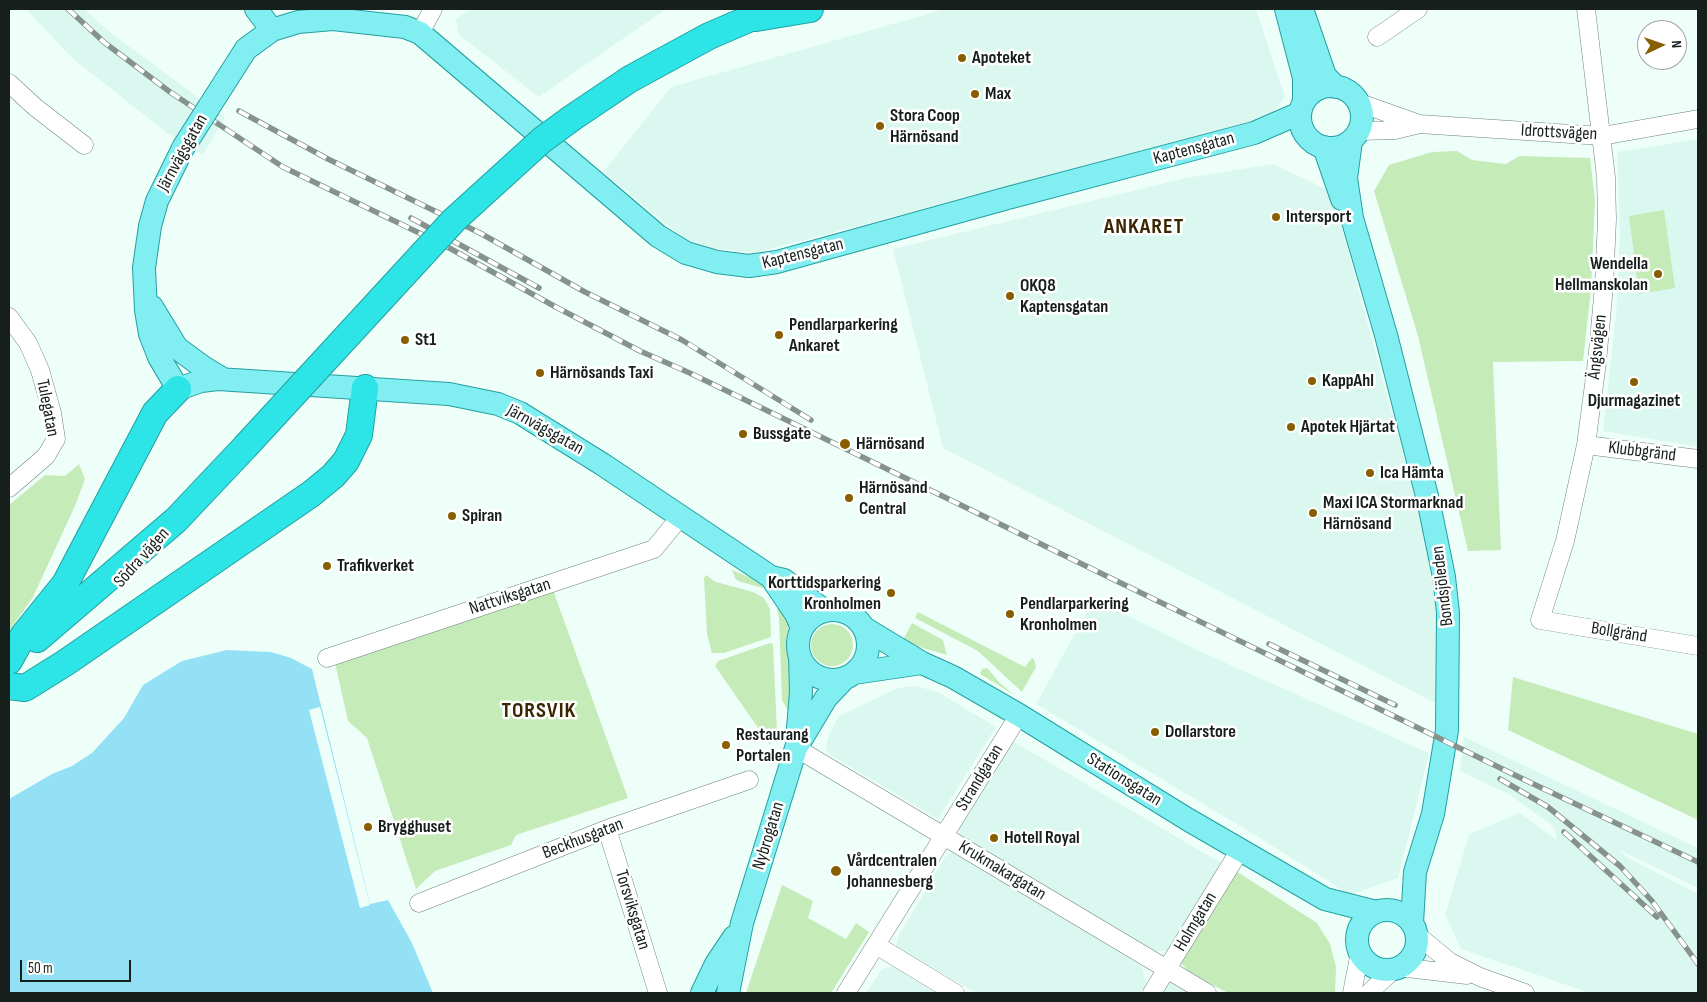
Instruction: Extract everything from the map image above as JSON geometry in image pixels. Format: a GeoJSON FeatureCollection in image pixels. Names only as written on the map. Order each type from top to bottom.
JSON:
{"type":"FeatureCollection","features":[{"type":"Feature","properties":{"kind":"highway"},"geometry":{"type":"LineString","coordinates":[[176,520],[454,220],[542,140],[630,79],[742,21],[772,9]]}},
{"type":"Feature","properties":{"kind":"highway"},"geometry":{"type":"LineString","coordinates":[[742,21],[810,9]]}},
{"type":"Feature","properties":{"kind":"highway"},"geometry":{"type":"LineString","coordinates":[[9,686],[25,688],[65,663],[303,500],[333,476],[346,461],[359,435],[365,388]]}},
{"type":"Feature","properties":{"kind":"highway"},"geometry":{"type":"LineString","coordinates":[[9,661],[23,636],[65,584],[155,413],[178,389]]}},
{"type":"Feature","properties":{"kind":"highway","name":"Södra vägen"},"geometry":{"type":"LineString","coordinates":[[9,661],[144,550],[176,520]]}},
{"type":"Feature","properties":{"kind":"highway","name":"Södra vägen"},"geometry":{"type":"LineString","coordinates":[[9,680],[33,663],[90,615],[176,520]]}},
{"type":"Feature","properties":{"kind":"main road"},"geometry":{"type":"LineString","coordinates":[[256,9],[272,30]]}},
{"type":"Feature","properties":{"kind":"main road"},"geometry":{"type":"LineString","coordinates":[[1286,9],[1304,78],[1303,131],[1319,145],[1336,147],[1355,136],[1363,116],[1360,103],[1349,92],[1336,87],[1325,76],[1302,9]]}},
{"type":"Feature","properties":{"kind":"main road","name":"Kaptensgatan"},"geometry":{"type":"LineString","coordinates":[[272,30],[298,22],[333,19],[405,27],[420,33],[658,236],[686,253],[736,265],[760,266],[777,262],[1254,133],[1302,107]]}},
{"type":"Feature","properties":{"kind":"main road","name":"Järnvägsgatan"},"geometry":{"type":"LineString","coordinates":[[272,30],[246,49],[183,148],[168,177],[150,226],[144,268],[148,322],[154,346],[178,389],[201,381],[223,379],[448,394],[478,398],[520,413],[602,464],[771,577],[784,580],[825,611]]}},
{"type":"Feature","properties":{"kind":"main road"},"geometry":{"type":"LineString","coordinates":[[1302,107],[1317,90],[1336,87]]}},
{"type":"Feature","properties":{"kind":"main road","name":"Kaptensgatan"},"geometry":{"type":"LineString","coordinates":[[1254,133],[1319,145]]}},
{"type":"Feature","properties":{"kind":"main road","name":"Bondsjöleden"},"geometry":{"type":"LineString","coordinates":[[1355,136],[1346,178],[1352,218],[1386,335],[1430,504],[1447,604],[1449,642],[1447,730],[1433,814],[1415,872],[1414,928]]}},
{"type":"Feature","properties":{"kind":"main road","name":"Bondsjöleden"},"geometry":{"type":"LineString","coordinates":[[1319,145],[1352,218]]}},
{"type":"Feature","properties":{"kind":"main road","name":"Järnvägsgatan"},"geometry":{"type":"LineString","coordinates":[[145,298],[177,348],[223,379]]}},
{"type":"Feature","properties":{"kind":"main road","name":"Järnvägsgatan"},"geometry":{"type":"LineString","coordinates":[[771,577],[796,614],[802,628]]}},
{"type":"Feature","properties":{"kind":"main road"},"geometry":{"type":"LineString","coordinates":[[836,610],[847,613],[857,619],[864,628],[868,648],[861,666],[849,676],[829,679],[813,674],[800,657],[799,637],[802,628],[814,615],[825,611],[836,610]]}},
{"type":"Feature","properties":{"kind":"main road","name":"Stationsgatan"},"geometry":{"type":"LineString","coordinates":[[864,628],[922,663],[945,672],[1240,850],[1325,899],[1381,911]]}},
{"type":"Feature","properties":{"kind":"main road","name":"Nybrogatan"},"geometry":{"type":"LineString","coordinates":[[728,993],[742,923],[796,748],[801,692],[800,657]]}},
{"type":"Feature","properties":{"kind":"main road","name":"Stationsgatan"},"geometry":{"type":"LineString","coordinates":[[849,676],[922,663]]}},
{"type":"Feature","properties":{"kind":"main road","name":"Nybrogatan"},"geometry":{"type":"LineString","coordinates":[[796,748],[826,698],[849,676]]}},
{"type":"Feature","properties":{"kind":"main road","name":"Bondsjöleden"},"geometry":{"type":"LineString","coordinates":[[1381,911],[1415,872]]}},
{"type":"Feature","properties":{"kind":"main road","name":"Stationsgatan"},"geometry":{"type":"LineString","coordinates":[[1325,899],[1359,946]]}},
{"type":"Feature","properties":{"kind":"main road"},"geometry":{"type":"LineString","coordinates":[[1381,911],[1400,913],[1414,928],[1416,945],[1414,954],[1396,968],[1382,969],[1373,966],[1359,946],[1364,922],[1381,911]]}},
{"type":"Feature","properties":{"kind":"main road","name":"Nybrogatan"},"geometry":{"type":"LineString","coordinates":[[702,993],[716,964],[742,923]]}},
{"type":"Feature","properties":{"kind":"street"},"geometry":{"type":"LineString","coordinates":[[420,33],[433,9]]}},
{"type":"Feature","properties":{"kind":"street"},"geometry":{"type":"LineString","coordinates":[[1377,37],[1418,9]]}},
{"type":"Feature","properties":{"kind":"street","name":"Ängsvägen"},"geometry":{"type":"LineString","coordinates":[[1540,620],[1567,533],[1586,445],[1597,362],[1604,286],[1607,219],[1602,136],[1586,9]]}},
{"type":"Feature","properties":{"kind":"street"},"geometry":{"type":"LineString","coordinates":[[9,83],[35,107],[84,145]]}},
{"type":"Feature","properties":{"kind":"street","name":"Idrottsvägen"},"geometry":{"type":"LineString","coordinates":[[1360,103],[1419,124],[1602,136],[1698,119]]}},
{"type":"Feature","properties":{"kind":"street","name":"Idrottsvägen"},"geometry":{"type":"LineString","coordinates":[[1355,136],[1419,124]]}},
{"type":"Feature","properties":{"kind":"street","name":"Tulegatan"},"geometry":{"type":"LineString","coordinates":[[9,317],[28,344],[40,370],[52,413],[56,439],[46,456],[9,488]]}},
{"type":"Feature","properties":{"kind":"street","name":"Klubbgränd"},"geometry":{"type":"LineString","coordinates":[[1586,445],[1698,459]]}},
{"type":"Feature","properties":{"kind":"street","name":"Nattviksgatan"},"geometry":{"type":"LineString","coordinates":[[327,658],[654,549],[681,516]]}},
{"type":"Feature","properties":{"kind":"street","name":"Bollgränd"},"geometry":{"type":"LineString","coordinates":[[1540,620],[1698,646]]}},
{"type":"Feature","properties":{"kind":"street","name":"Strandgatan"},"geometry":{"type":"LineString","coordinates":[[846,993],[1019,716]]}},
{"type":"Feature","properties":{"kind":"street","name":"Krukmakargatan"},"geometry":{"type":"LineString","coordinates":[[796,748],[1207,993]]}},
{"type":"Feature","properties":{"kind":"street","name":"Beckhusgatan"},"geometry":{"type":"LineString","coordinates":[[419,902],[608,829],[749,780]]}},
{"type":"Feature","properties":{"kind":"street","name":"Torsviksgatan"},"geometry":{"type":"LineString","coordinates":[[608,829],[658,992]]}},
{"type":"Feature","properties":{"kind":"street","name":"Holmgatan"},"geometry":{"type":"LineString","coordinates":[[1152,993],[1240,850]]}},
{"type":"Feature","properties":{"kind":"street"},"geometry":{"type":"LineString","coordinates":[[1414,928],[1450,962],[1480,977],[1525,993]]}},
{"type":"Feature","properties":{"kind":"street"},"geometry":{"type":"LineString","coordinates":[[876,945],[956,993]]}},
{"type":"Feature","properties":{"kind":"street"},"geometry":{"type":"LineString","coordinates":[[1352,993],[1359,946]]}},
{"type":"Feature","properties":{"kind":"street"},"geometry":{"type":"LineString","coordinates":[[1369,993],[1396,968],[1480,977]]}},
{"type":"Feature","properties":{"kind":"shaded area"},"geometry":{"type":"Polygon","coordinates":[[[26,9],[84,9],[112,34],[225,117],[203,155],[167,133],[72,58],[26,9]]]}},
{"type":"Feature","properties":{"kind":"shaded area"},"geometry":{"type":"Polygon","coordinates":[[[471,9],[666,9],[539,97],[459,35],[456,19],[471,9]]]}},
{"type":"Feature","properties":{"kind":"shaded area"},"geometry":{"type":"Polygon","coordinates":[[[945,9],[1256,9],[1285,97],[1269,117],[755,253],[693,246],[603,172],[671,87],[945,9]]]}},
{"type":"Feature","properties":{"kind":"shaded area"},"geometry":{"type":"Polygon","coordinates":[[[1698,139],[1698,447],[1603,431],[1616,315],[1620,233],[1617,152],[1698,139]]]}},
{"type":"Feature","properties":{"kind":"shaded area"},"geometry":{"type":"Polygon","coordinates":[[[1273,164],[1332,192],[1426,539],[1436,615],[1437,704],[943,448],[893,249],[1186,178],[1273,164]]]}},
{"type":"Feature","properties":{"kind":"shaded area"},"geometry":{"type":"Polygon","coordinates":[[[1094,599],[1201,652],[1429,753],[1398,878],[1350,895],[1260,838],[1036,704],[1094,599]]]}},
{"type":"Feature","properties":{"kind":"shaded area"},"geometry":{"type":"Polygon","coordinates":[[[916,686],[938,692],[996,727],[938,819],[827,753],[826,745],[829,734],[839,716],[898,688],[916,686]]]}},
{"type":"Feature","properties":{"kind":"shaded area"},"geometry":{"type":"Polygon","coordinates":[[[1464,737],[1698,848],[1698,888],[1619,850],[1628,858],[1698,894],[1698,993],[1590,993],[1461,949],[1445,915],[1469,834],[1520,813],[1557,840],[1554,827],[1510,795],[1460,771],[1464,737]]]}},
{"type":"Feature","properties":{"kind":"shaded area"},"geometry":{"type":"Polygon","coordinates":[[[1011,740],[1223,864],[1169,950],[1155,952],[961,838],[958,824],[1011,740]]]}},
{"type":"Feature","properties":{"kind":"shaded area"},"geometry":{"type":"Polygon","coordinates":[[[953,852],[1142,966],[1146,984],[1140,993],[976,993],[896,946],[898,937],[945,857],[953,852]]]}},
{"type":"Feature","properties":{"kind":"shaded area"},"geometry":{"type":"Polygon","coordinates":[[[892,966],[935,993],[866,993],[882,969],[892,966]]]}},
{"type":"Feature","properties":{"kind":"shaded area"},"geometry":{"type":"Polygon","coordinates":[[[1170,980],[1191,993],[1162,993],[1170,980]]]}},
{"type":"Feature","properties":{"kind":"green space"},"geometry":{"type":"Polygon","coordinates":[[[1457,151],[1472,160],[1506,164],[1519,156],[1590,158],[1595,200],[1591,289],[1583,361],[1493,362],[1501,550],[1468,551],[1418,336],[1374,191],[1389,165],[1432,152],[1457,151]]]}},
{"type":"Feature","properties":{"kind":"green space"},"geometry":{"type":"Polygon","coordinates":[[[1664,210],[1675,288],[1639,294],[1629,216],[1664,210]]]}},
{"type":"Feature","properties":{"kind":"green space"},"geometry":{"type":"Polygon","coordinates":[[[79,464],[85,479],[75,506],[33,597],[9,631],[9,505],[45,475],[65,476],[79,464]]]}},
{"type":"Feature","properties":{"kind":"green space"},"geometry":{"type":"Polygon","coordinates":[[[732,570],[764,586],[762,588],[738,581],[732,570]]]}},
{"type":"Feature","properties":{"kind":"green space"},"geometry":{"type":"Polygon","coordinates":[[[706,575],[716,582],[753,592],[764,598],[770,609],[771,637],[724,653],[712,653],[707,634],[704,578],[706,575]]]}},
{"type":"Feature","properties":{"kind":"green space"},"geometry":{"type":"Polygon","coordinates":[[[553,590],[628,798],[516,835],[511,845],[435,871],[416,889],[367,738],[348,721],[335,663],[553,590]]]}},
{"type":"Feature","properties":{"kind":"green space"},"geometry":{"type":"Polygon","coordinates":[[[776,602],[789,624],[786,639],[792,693],[788,711],[782,700],[779,618],[776,602]]]}},
{"type":"Feature","properties":{"kind":"green space"},"geometry":{"type":"Polygon","coordinates":[[[918,612],[1025,667],[1032,658],[1034,659],[1036,667],[1022,692],[978,651],[915,618],[918,612]]]}},
{"type":"Feature","properties":{"kind":"green space"},"geometry":{"type":"Polygon","coordinates":[[[912,623],[943,640],[947,655],[902,642],[912,623]]]}},
{"type":"Feature","properties":{"kind":"green space"},"geometry":{"type":"Polygon","coordinates":[[[832,624],[847,630],[853,645],[847,660],[832,666],[817,660],[811,645],[817,630],[832,624]]]}},
{"type":"Feature","properties":{"kind":"green space"},"geometry":{"type":"Polygon","coordinates":[[[770,643],[773,644],[777,731],[770,745],[715,666],[718,661],[770,643]]]}},
{"type":"Feature","properties":{"kind":"green space"},"geometry":{"type":"Polygon","coordinates":[[[987,668],[1000,683],[1016,696],[980,674],[982,669],[987,668]]]}},
{"type":"Feature","properties":{"kind":"green space"},"geometry":{"type":"Polygon","coordinates":[[[1513,677],[1698,734],[1698,820],[1508,730],[1513,677]]]}},
{"type":"Feature","properties":{"kind":"green space"},"geometry":{"type":"Polygon","coordinates":[[[1236,871],[1317,923],[1330,944],[1336,967],[1335,993],[1228,993],[1189,972],[1181,963],[1236,871]]]}},
{"type":"Feature","properties":{"kind":"green space"},"geometry":{"type":"Polygon","coordinates":[[[782,885],[813,901],[808,918],[846,939],[856,923],[869,932],[831,993],[746,993],[782,885]]]}},
{"type":"Feature","properties":{"kind":"water"},"geometry":{"type":"Polygon","coordinates":[[[227,650],[271,652],[291,658],[312,669],[370,904],[388,900],[412,943],[433,993],[9,993],[9,799],[52,774],[72,766],[92,753],[124,718],[143,685],[182,661],[227,650]]]}},
{"type":"Feature","properties":{"kind":"pier"},"geometry":{"type":"Polygon","coordinates":[[[320,707],[370,905],[360,908],[309,710],[320,707]]]}},
{"type":"Feature","properties":{"kind":"railway"},"geometry":{"type":"LineString","coordinates":[[68,9],[105,43],[170,92],[283,167],[442,244],[640,351],[692,374],[1525,780],[1698,862]]}},
{"type":"Feature","properties":{"kind":"railway"},"geometry":{"type":"LineString","coordinates":[[239,111],[328,159],[480,233],[585,292],[682,340],[811,420]]}},
{"type":"Feature","properties":{"kind":"railway"},"geometry":{"type":"LineString","coordinates":[[411,218],[539,288]]}},
{"type":"Feature","properties":{"kind":"railway"},"geometry":{"type":"LineString","coordinates":[[1269,644],[1395,705]]}},
{"type":"Feature","properties":{"kind":"railway"},"geometry":{"type":"LineString","coordinates":[[1500,779],[1548,807],[1620,866],[1652,901],[1698,964]]}},
{"type":"Feature","properties":{"kind":"railway"},"geometry":{"type":"LineString","coordinates":[[1564,832],[1657,917]]}},
{"type":"Feature","properties":{"kind":"place","name":"Apoteket"},"geometry":{"type":"Point","coordinates":[962,58]}},
{"type":"Feature","properties":{"kind":"place","name":"Max"},"geometry":{"type":"Point","coordinates":[975,94]}},
{"type":"Feature","properties":{"kind":"place","name":"Stora Coop Härnösand"},"geometry":{"type":"Point","coordinates":[880,126]}},
{"type":"Feature","properties":{"kind":"place","name":"Intersport"},"geometry":{"type":"Point","coordinates":[1276,217]}},
{"type":"Feature","properties":{"kind":"place","name":"Wendella Hellmanskolan"},"geometry":{"type":"Point","coordinates":[1658,274]}},
{"type":"Feature","properties":{"kind":"place","name":"OKQ8 Kaptensgatan"},"geometry":{"type":"Point","coordinates":[1010,296]}},
{"type":"Feature","properties":{"kind":"place","name":"Pendlarparkering Ankaret"},"geometry":{"type":"Point","coordinates":[779,335]}},
{"type":"Feature","properties":{"kind":"place","name":"St1"},"geometry":{"type":"Point","coordinates":[405,340]}},
{"type":"Feature","properties":{"kind":"place","name":"Härnösands Taxi"},"geometry":{"type":"Point","coordinates":[540,373]}},
{"type":"Feature","properties":{"kind":"place","name":"KappAhl"},"geometry":{"type":"Point","coordinates":[1312,381]}},
{"type":"Feature","properties":{"kind":"place","name":"Djurmagazinet"},"geometry":{"type":"Point","coordinates":[1634,382]}},
{"type":"Feature","properties":{"kind":"place","name":"Apotek Hjärtat"},"geometry":{"type":"Point","coordinates":[1291,427]}},
{"type":"Feature","properties":{"kind":"place","name":"Bussgate"},"geometry":{"type":"Point","coordinates":[743,434]}},
{"type":"Feature","properties":{"kind":"place","name":"Härnösand"},"geometry":{"type":"Point","coordinates":[845,444]}},
{"type":"Feature","properties":{"kind":"place","name":"Ica Hämta"},"geometry":{"type":"Point","coordinates":[1370,473]}},
{"type":"Feature","properties":{"kind":"place","name":"Härnösand Central"},"geometry":{"type":"Point","coordinates":[849,498]}},
{"type":"Feature","properties":{"kind":"place","name":"Maxi ICA Stormarknad Härnösand"},"geometry":{"type":"Point","coordinates":[1313,513]}},
{"type":"Feature","properties":{"kind":"place","name":"Spiran"},"geometry":{"type":"Point","coordinates":[452,516]}},
{"type":"Feature","properties":{"kind":"place","name":"Trafikverket"},"geometry":{"type":"Point","coordinates":[327,566]}},
{"type":"Feature","properties":{"kind":"place","name":"Korttidsparkering Kronholmen"},"geometry":{"type":"Point","coordinates":[891,593]}},
{"type":"Feature","properties":{"kind":"place","name":"Pendlarparkering Kronholmen"},"geometry":{"type":"Point","coordinates":[1010,614]}},
{"type":"Feature","properties":{"kind":"place","name":"Dollarstore"},"geometry":{"type":"Point","coordinates":[1155,732]}},
{"type":"Feature","properties":{"kind":"place","name":"Restaurang Portalen"},"geometry":{"type":"Point","coordinates":[726,745]}},
{"type":"Feature","properties":{"kind":"place","name":"Brygghuset"},"geometry":{"type":"Point","coordinates":[368,827]}},
{"type":"Feature","properties":{"kind":"place","name":"Hotell Royal"},"geometry":{"type":"Point","coordinates":[994,838]}},
{"type":"Feature","properties":{"kind":"place","name":"Vårdcentralen Johannesberg"},"geometry":{"type":"Point","coordinates":[836,871]}},
{"type":"Feature","properties":{"kind":"district","name":"ANKARET"},"geometry":{"type":"Point","coordinates":[1144,227]}},
{"type":"Feature","properties":{"kind":"district","name":"TORSVIK"},"geometry":{"type":"Point","coordinates":[539,711]}}]}
